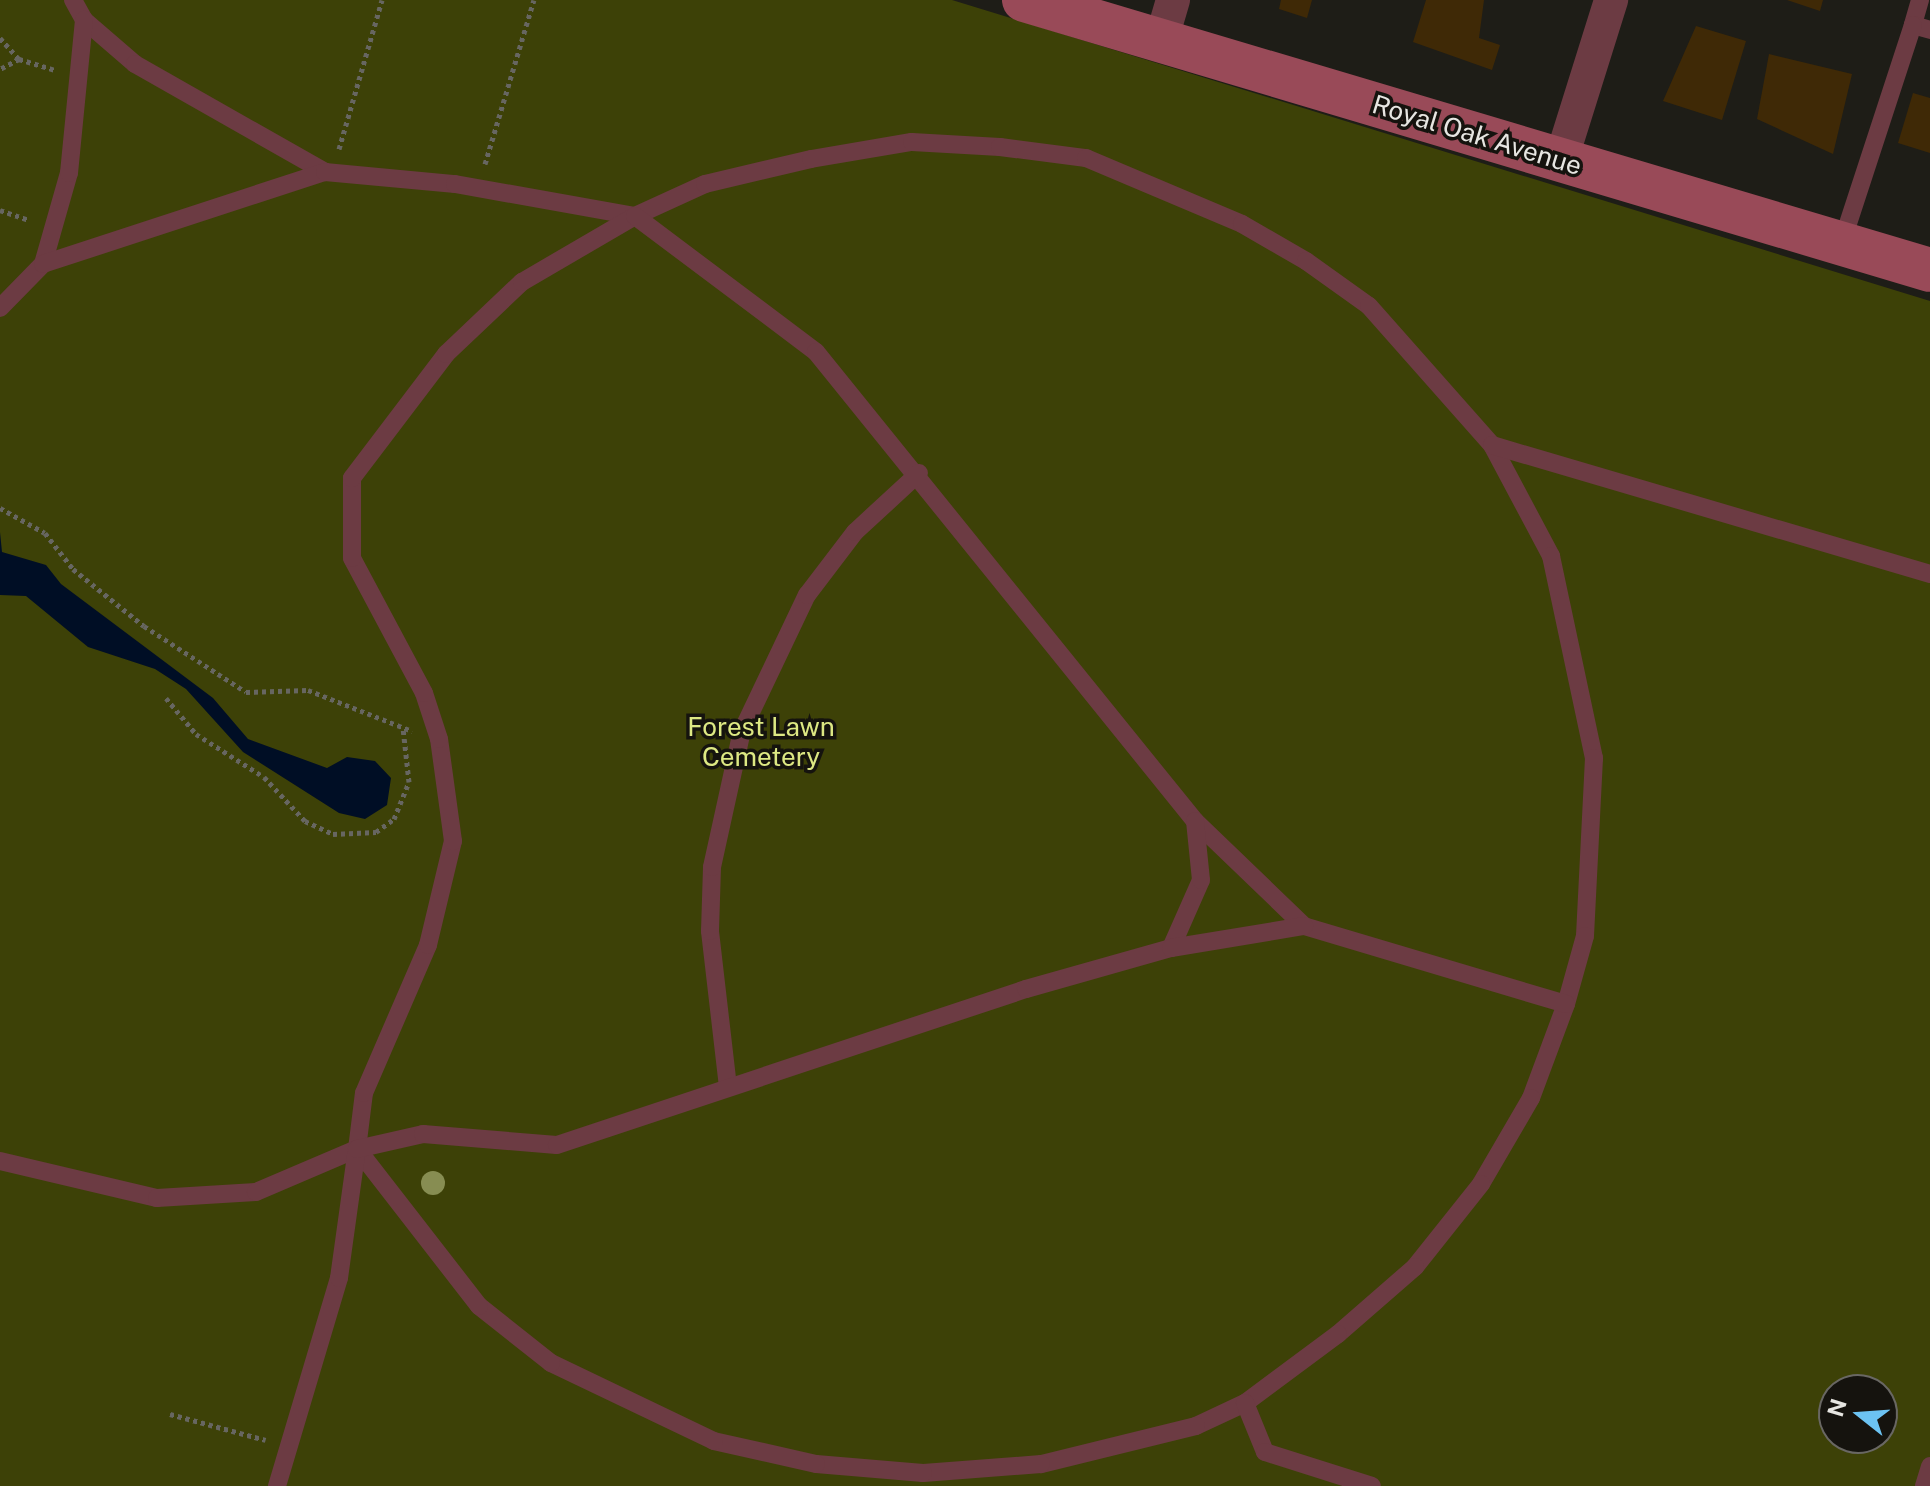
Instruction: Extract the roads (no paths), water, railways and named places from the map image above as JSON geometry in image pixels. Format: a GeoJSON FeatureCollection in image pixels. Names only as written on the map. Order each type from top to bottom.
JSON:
{"type":"FeatureCollection","features":[{"type":"Feature","properties":{"kind":"street","name":"Royal Oak Avenue"},"geometry":{"type":"LineString","coordinates":[[1024,0],[1930,270]]}},
{"type":"Feature","properties":{"kind":"street"},"geometry":{"type":"LineString","coordinates":[[1161,41],[1173,0]]}},
{"type":"Feature","properties":{"kind":"street"},"geometry":{"type":"LineString","coordinates":[[1561,160],[1611,0]]}},
{"type":"Feature","properties":{"kind":"lane"},"geometry":{"type":"LineString","coordinates":[[73,0],[84,20],[135,64],[328,172],[477,188],[635,216],[816,352],[919,473],[1195,821],[1304,926]]}},
{"type":"Feature","properties":{"kind":"lane"},"geometry":{"type":"LineString","coordinates":[[1842,242],[1921,28],[1920,0]]}},
{"type":"Feature","properties":{"kind":"lane"},"geometry":{"type":"LineString","coordinates":[[43,264],[69,173],[73,75],[84,20]]}},
{"type":"Feature","properties":{"kind":"lane"},"geometry":{"type":"LineString","coordinates":[[277,1486],[339,1278],[357,1149],[374,1063],[411,996],[443,897],[453,841],[439,739],[424,693],[352,558],[352,478],[446,354],[522,282],[635,216],[705,184],[912,142],[1086,158],[1242,224],[1306,261],[1369,306],[1492,445],[1551,556],[1594,758],[1585,936],[1566,1004],[1531,1098],[1481,1184],[1415,1267],[1245,1403],[1196,1426],[1041,1464],[923,1473],[816,1464],[714,1441],[551,1363],[479,1306],[357,1149]]}},
{"type":"Feature","properties":{"kind":"lane"},"geometry":{"type":"LineString","coordinates":[[0,308],[43,264],[328,172]]}},
{"type":"Feature","properties":{"kind":"lane"},"geometry":{"type":"LineString","coordinates":[[1492,445],[1930,574]]}},
{"type":"Feature","properties":{"kind":"lane"},"geometry":{"type":"LineString","coordinates":[[728,1087],[715,995],[712,880],[742,731],[807,595],[855,532],[919,473]]}},
{"type":"Feature","properties":{"kind":"lane"},"geometry":{"type":"LineString","coordinates":[[1171,948],[1201,880],[1195,821]]}},
{"type":"Feature","properties":{"kind":"lane"},"geometry":{"type":"LineString","coordinates":[[0,1161],[157,1198],[256,1192],[357,1149],[423,1134],[557,1145],[728,1087],[1171,948],[1304,926],[1566,1004]]}},
{"type":"Feature","properties":{"kind":"lane"},"geometry":{"type":"LineString","coordinates":[[1245,1403],[1265,1452],[1372,1486]]}},
{"type":"Feature","properties":{"kind":"lane"},"geometry":{"type":"LineString","coordinates":[[1924,1486],[1930,1466]]}},
{"type":"Feature","properties":{"kind":"water"},"geometry":{"type":"Polygon","coordinates":[[[0,532],[2,552],[46,565],[61,584],[213,698],[248,739],[327,768],[347,757],[375,761],[391,778],[387,805],[365,819],[339,813],[243,752],[186,689],[155,669],[88,647],[26,596],[0,595],[0,532]]]}},
{"type":"Feature","properties":{"kind":"park label","name":"Forest Lawn Cemetery"},"geometry":{"type":"Point","coordinates":[761,742]}}]}
